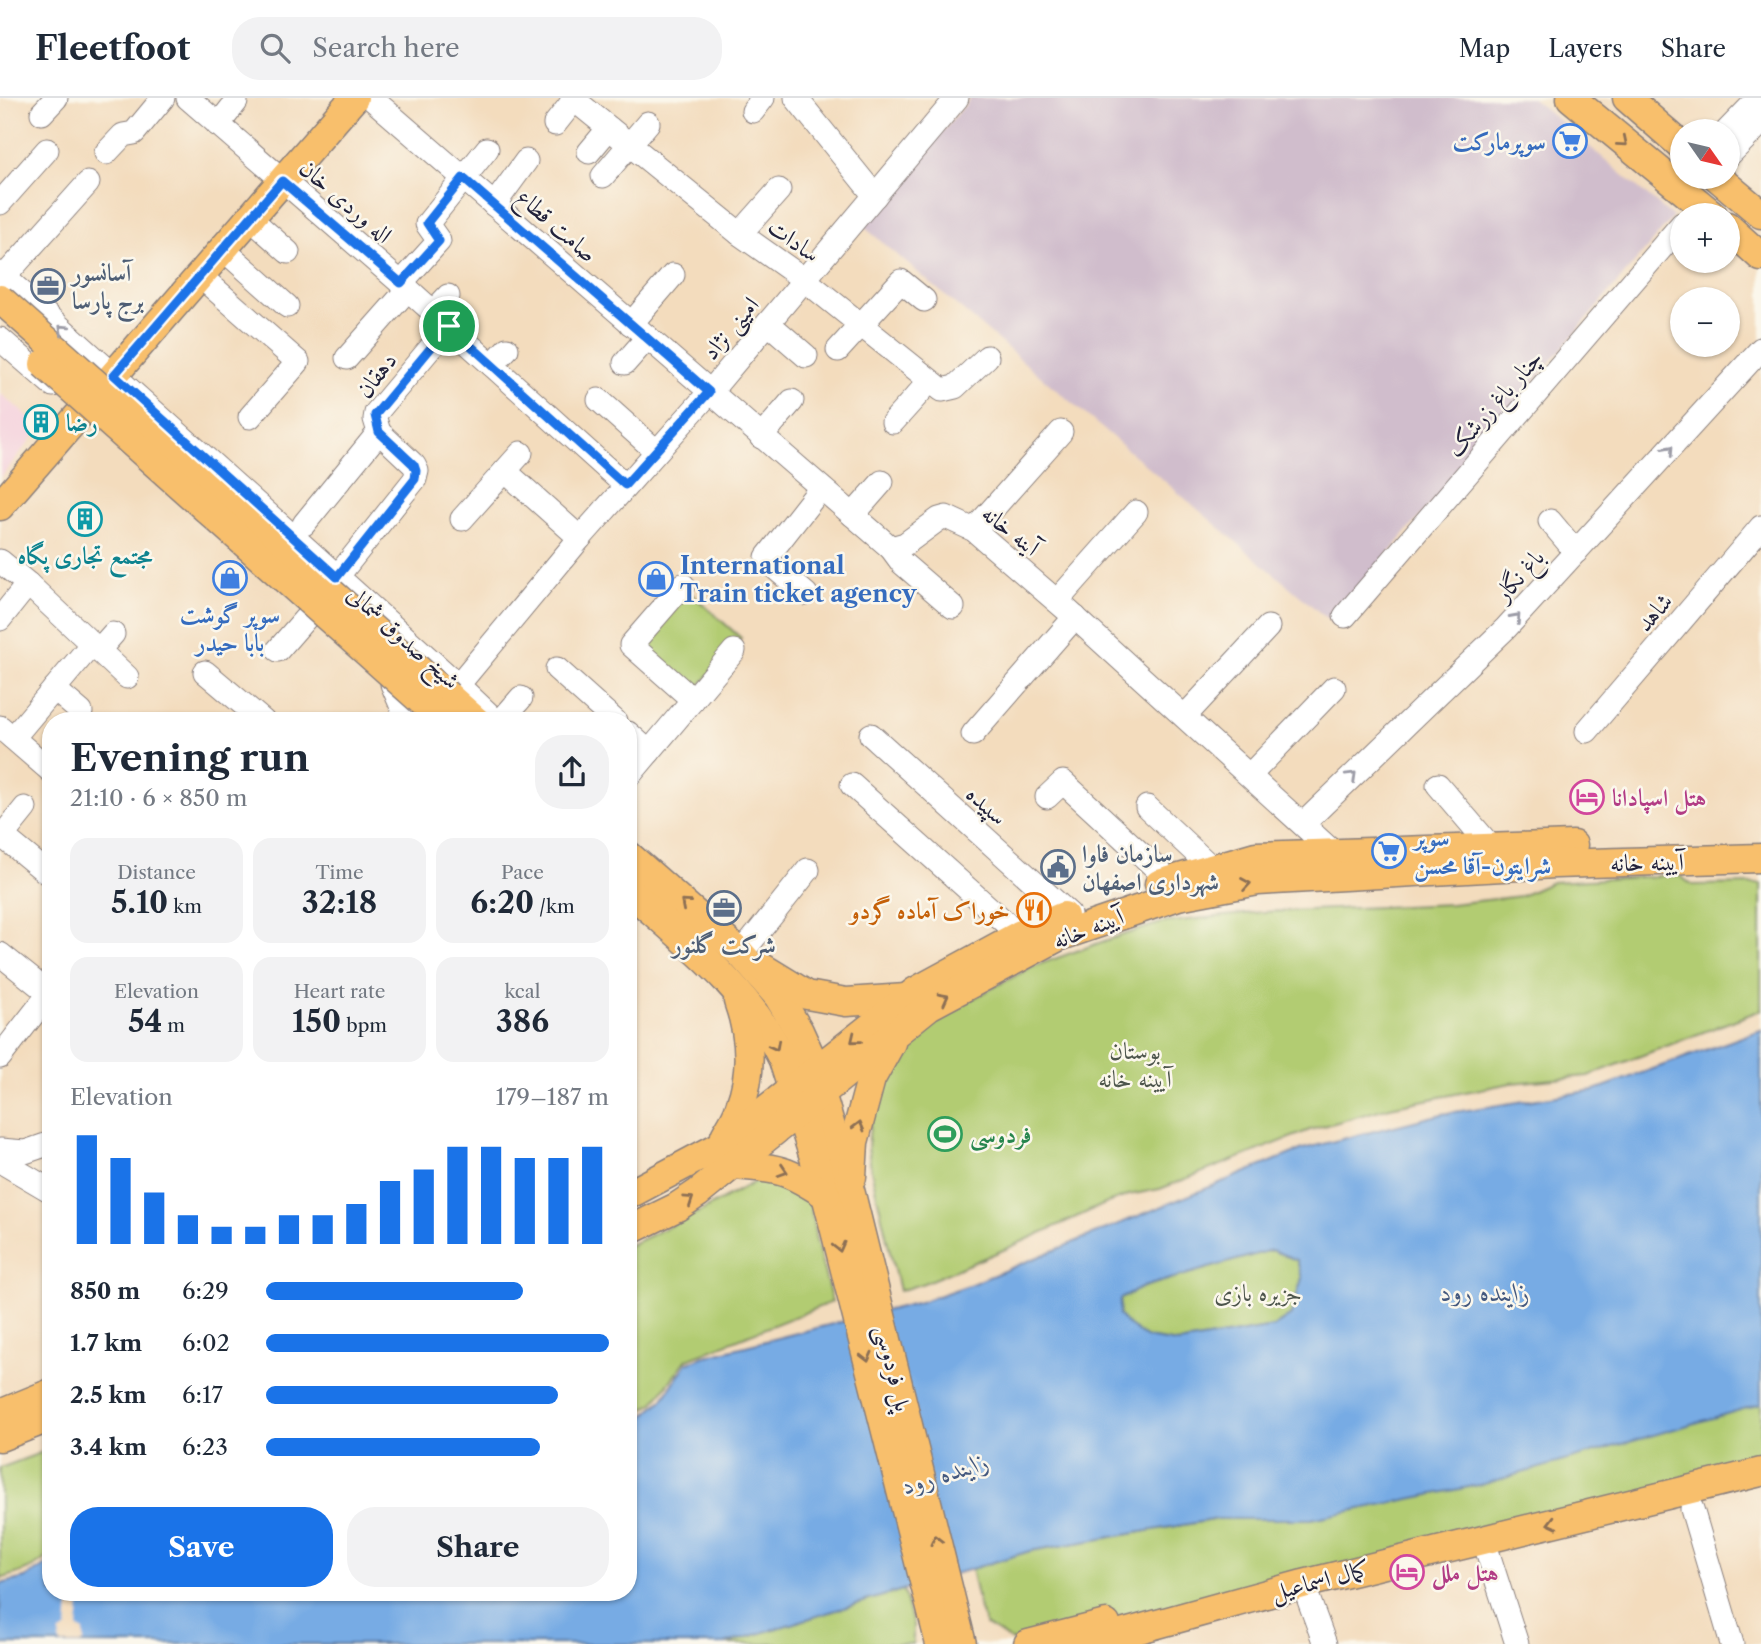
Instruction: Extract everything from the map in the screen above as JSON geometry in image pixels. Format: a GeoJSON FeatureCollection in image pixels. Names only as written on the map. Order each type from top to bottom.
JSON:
{"type":"FeatureCollection","features":[{"type":"Feature","properties":{"kind":"main road"},"geometry":{"type":"LineString","coordinates":[[0,506],[354,98]]}},
{"type":"Feature","properties":{"kind":"main road"},"geometry":{"type":"LineString","coordinates":[[1571,98],[1688,203]]}},
{"type":"Feature","properties":{"kind":"main road"},"geometry":{"type":"LineString","coordinates":[[1627,98],[1670,136]]}},
{"type":"Feature","properties":{"kind":"main road"},"geometry":{"type":"LineString","coordinates":[[1732,189],[1756,209],[1740,225]]}},
{"type":"Feature","properties":{"kind":"main road"},"geometry":{"type":"LineString","coordinates":[[1740,236],[1759,246]]}},
{"type":"Feature","properties":{"kind":"main road","name":"شیخ صدوق شمالی"},"geometry":{"type":"LineString","coordinates":[[1,283],[443,707]]}},
{"type":"Feature","properties":{"kind":"main road","name":"شیخ صدوق شمالی"},"geometry":{"type":"LineString","coordinates":[[0,325],[443,707]]}},
{"type":"Feature","properties":{"kind":"main road","name":"آیینه خانه"},"geometry":{"type":"LineString","coordinates":[[819,1082],[906,998],[1019,935],[1069,914],[1169,880],[1256,856],[1761,840]]}},
{"type":"Feature","properties":{"kind":"main road","name":"آیینه خانه"},"geometry":{"type":"LineString","coordinates":[[637,1227],[677,1207],[727,1155],[795,1100],[929,1006],[1058,937],[1178,896],[1258,881],[1555,864],[1761,858]]}},
{"type":"Feature","properties":{"kind":"main road"},"geometry":{"type":"LineString","coordinates":[[637,863],[741,954],[785,1006],[799,1031],[819,1082]]}},
{"type":"Feature","properties":{"kind":"main road"},"geometry":{"type":"LineString","coordinates":[[637,898],[733,986],[774,1041],[795,1100]]}},
{"type":"Feature","properties":{"kind":"main road"},"geometry":{"type":"LineString","coordinates":[[741,954],[807,995],[846,1002],[906,998]]}},
{"type":"Feature","properties":{"kind":"main road"},"geometry":{"type":"LineString","coordinates":[[733,986],[746,1024],[749,1067],[727,1155],[773,1167],[839,1194],[871,1079],[900,1028]]}},
{"type":"Feature","properties":{"kind":"main road","name":"پل فردوسی"},"geometry":{"type":"LineString","coordinates":[[819,1082],[839,1194],[941,1606],[962,1644]]}},
{"type":"Feature","properties":{"kind":"main road","name":"پل فردوسی"},"geometry":{"type":"LineString","coordinates":[[795,1100],[839,1194]]}},
{"type":"Feature","properties":{"kind":"main road","name":"آیینه خانه"},"geometry":{"type":"LineString","coordinates":[[637,1191],[727,1155]]}},
{"type":"Feature","properties":{"kind":"main road"},"geometry":{"type":"LineString","coordinates":[[0,1414],[42,1397]]}},
{"type":"Feature","properties":{"kind":"main road"},"geometry":{"type":"LineString","coordinates":[[0,1437],[42,1421]]}},
{"type":"Feature","properties":{"kind":"main road","name":"کمال اسماعیل"},"geometry":{"type":"LineString","coordinates":[[1085,1644],[1148,1635],[1305,1593],[1689,1500],[1761,1472]]}},
{"type":"Feature","properties":{"kind":"main road","name":"کمال اسماعیل"},"geometry":{"type":"LineString","coordinates":[[1689,1500],[1761,1492]]}},
{"type":"Feature","properties":{"kind":"main road"},"geometry":{"type":"LineString","coordinates":[[928,1644],[926,1622],[941,1606],[981,1644]]}},
{"type":"Feature","properties":{"kind":"main road","name":"پل فردوسی"},"geometry":{"type":"LineString","coordinates":[[940,1644],[941,1606]]}},
{"type":"Feature","properties":{"kind":"main road"},"geometry":{"type":"LineString","coordinates":[[1028,1644],[1136,1617],[1148,1635]]}},
{"type":"Feature","properties":{"kind":"street"},"geometry":{"type":"LineString","coordinates":[[106,153],[122,135],[134,133],[163,98]]}},
{"type":"Feature","properties":{"kind":"street","name":"اله وردی خان"},"geometry":{"type":"LineString","coordinates":[[188,98],[405,286],[444,311],[500,357],[625,485]]}},
{"type":"Feature","properties":{"kind":"street","name":"صامت قطاع"},"geometry":{"type":"LineString","coordinates":[[371,98],[404,140],[463,178],[709,392]]}},
{"type":"Feature","properties":{"kind":"street"},"geometry":{"type":"LineString","coordinates":[[796,98],[875,196]]}},
{"type":"Feature","properties":{"kind":"street","name":"امینی نژاد"},"geometry":{"type":"LineString","coordinates":[[443,707],[580,538],[805,280],[957,98]]}},
{"type":"Feature","properties":{"kind":"street"},"geometry":{"type":"LineString","coordinates":[[1739,119],[1759,98]]}},
{"type":"Feature","properties":{"kind":"street"},"geometry":{"type":"LineString","coordinates":[[555,124],[573,99]]}},
{"type":"Feature","properties":{"kind":"street","name":"سادات"},"geometry":{"type":"LineString","coordinates":[[573,99],[740,234],[861,323],[930,381]]}},
{"type":"Feature","properties":{"kind":"street"},"geometry":{"type":"LineString","coordinates":[[218,125],[236,102]]}},
{"type":"Feature","properties":{"kind":"street"},"geometry":{"type":"LineString","coordinates":[[603,176],[648,123]]}},
{"type":"Feature","properties":{"kind":"street"},"geometry":{"type":"LineString","coordinates":[[1740,144],[1761,123]]}},
{"type":"Feature","properties":{"kind":"street"},"geometry":{"type":"LineString","coordinates":[[590,152],[609,128]]}},
{"type":"Feature","properties":{"kind":"street"},"geometry":{"type":"LineString","coordinates":[[347,358],[439,241],[427,223],[487,149]]}},
{"type":"Feature","properties":{"kind":"street"},"geometry":{"type":"LineString","coordinates":[[0,203],[47,150]]}},
{"type":"Feature","properties":{"kind":"street"},"geometry":{"type":"LineString","coordinates":[[494,205],[526,161]]}},
{"type":"Feature","properties":{"kind":"street"},"geometry":{"type":"LineString","coordinates":[[1,283],[88,183]]}},
{"type":"Feature","properties":{"kind":"street"},"geometry":{"type":"LineString","coordinates":[[740,234],[779,190]]}},
{"type":"Feature","properties":{"kind":"street"},"geometry":{"type":"LineString","coordinates":[[250,218],[288,252]]}},
{"type":"Feature","properties":{"kind":"street"},"geometry":{"type":"LineString","coordinates":[[223,249],[287,306]]}},
{"type":"Feature","properties":{"kind":"street","name":"چنار باغ زرشک"},"geometry":{"type":"LineString","coordinates":[[1345,616],[1670,259]]}},
{"type":"Feature","properties":{"kind":"street"},"geometry":{"type":"LineString","coordinates":[[625,363],[639,331],[673,275]]}},
{"type":"Feature","properties":{"kind":"street"},"geometry":{"type":"LineString","coordinates":[[200,276],[298,362],[250,417]]}},
{"type":"Feature","properties":{"kind":"street"},"geometry":{"type":"LineString","coordinates":[[838,350],[901,281],[925,300]]}},
{"type":"Feature","properties":{"kind":"street","name":"شیخ صدوق شمالی"},"geometry":{"type":"LineString","coordinates":[[1,283],[86,350],[337,577],[443,707]]}},
{"type":"Feature","properties":{"kind":"street","name":"دهقان"},"geometry":{"type":"LineString","coordinates":[[304,524],[379,432],[376,413],[444,311]]}},
{"type":"Feature","properties":{"kind":"street"},"geometry":{"type":"LineString","coordinates":[[768,323],[806,356]]}},
{"type":"Feature","properties":{"kind":"street","name":"شیخ صدوق شمالی"},"geometry":{"type":"LineString","coordinates":[[0,339],[392,684],[443,707],[463,712]]}},
{"type":"Feature","properties":{"kind":"street","name":"باغ نگار"},"geometry":{"type":"LineString","coordinates":[[1303,824],[1506,628],[1761,349]]}},
{"type":"Feature","properties":{"kind":"street"},"geometry":{"type":"LineString","coordinates":[[57,388],[78,388],[86,381],[91,371],[91,360],[86,350]]}},
{"type":"Feature","properties":{"kind":"street"},"geometry":{"type":"LineString","coordinates":[[894,422],[930,381],[942,390],[955,387],[987,357]]}},
{"type":"Feature","properties":{"kind":"street"},"geometry":{"type":"LineString","coordinates":[[709,392],[891,548],[902,563],[953,607]]}},
{"type":"Feature","properties":{"kind":"street"},"geometry":{"type":"LineString","coordinates":[[110,436],[110,422],[116,410],[127,401],[141,400]]}},
{"type":"Feature","properties":{"kind":"street"},"geometry":{"type":"LineString","coordinates":[[599,400],[656,451]]}},
{"type":"Feature","properties":{"kind":"street"},"geometry":{"type":"LineString","coordinates":[[761,437],[792,401]]}},
{"type":"Feature","properties":{"kind":"street"},"geometry":{"type":"LineString","coordinates":[[337,577],[415,479],[414,465],[379,432]]}},
{"type":"Feature","properties":{"kind":"street"},"geometry":{"type":"LineString","coordinates":[[974,530],[1061,432]]}},
{"type":"Feature","properties":{"kind":"street"},"geometry":{"type":"LineString","coordinates":[[462,520],[521,453]]}},
{"type":"Feature","properties":{"kind":"street"},"geometry":{"type":"LineString","coordinates":[[505,471],[580,538]]}},
{"type":"Feature","properties":{"kind":"street"},"geometry":{"type":"LineString","coordinates":[[853,516],[882,482]]}},
{"type":"Feature","properties":{"kind":"street"},"geometry":{"type":"LineString","coordinates":[[806,594],[768,562],[767,557],[821,488]]}},
{"type":"Feature","properties":{"kind":"street"},"geometry":{"type":"LineString","coordinates":[[1057,601],[1136,512]]}},
{"type":"Feature","properties":{"kind":"street","name":"آینه خانه"},"geometry":{"type":"LineString","coordinates":[[891,548],[905,544],[939,519],[946,517],[974,530],[1075,617],[1335,854]]}},
{"type":"Feature","properties":{"kind":"street"},"geometry":{"type":"LineString","coordinates":[[1550,521],[1576,552]]}},
{"type":"Feature","properties":{"kind":"street","name":"شاهد"},"geometry":{"type":"LineString","coordinates":[[1587,731],[1761,527]]}},
{"type":"Feature","properties":{"kind":"street"},"geometry":{"type":"LineString","coordinates":[[0,561],[101,643],[127,677]]}},
{"type":"Feature","properties":{"kind":"street"},"geometry":{"type":"LineString","coordinates":[[0,619],[28,584]]}},
{"type":"Feature","properties":{"kind":"street"},"geometry":{"type":"LineString","coordinates":[[683,585],[631,645],[693,700]]}},
{"type":"Feature","properties":{"kind":"street"},"geometry":{"type":"LineString","coordinates":[[278,650],[311,612]]}},
{"type":"Feature","properties":{"kind":"street"},"geometry":{"type":"LineString","coordinates":[[973,734],[1075,617]]}},
{"type":"Feature","properties":{"kind":"street"},"geometry":{"type":"LineString","coordinates":[[1185,716],[1268,627]]}},
{"type":"Feature","properties":{"kind":"street"},"geometry":{"type":"LineString","coordinates":[[42,763],[6,733],[101,643]]}},
{"type":"Feature","properties":{"kind":"street"},"geometry":{"type":"LineString","coordinates":[[637,766],[734,651]]}},
{"type":"Feature","properties":{"kind":"street"},"geometry":{"type":"LineString","coordinates":[[557,669],[605,712]]}},
{"type":"Feature","properties":{"kind":"street"},"geometry":{"type":"LineString","coordinates":[[205,672],[252,712]]}},
{"type":"Feature","properties":{"kind":"street"},"geometry":{"type":"LineString","coordinates":[[392,684],[404,712]]}},
{"type":"Feature","properties":{"kind":"street"},"geometry":{"type":"LineString","coordinates":[[1250,775],[1334,688]]}},
{"type":"Feature","properties":{"kind":"street"},"geometry":{"type":"LineString","coordinates":[[54,689],[81,712]]}},
{"type":"Feature","properties":{"kind":"street"},"geometry":{"type":"LineString","coordinates":[[507,712],[522,698]]}},
{"type":"Feature","properties":{"kind":"street","name":"سپیده"},"geometry":{"type":"LineString","coordinates":[[871,734],[1069,914]]}},
{"type":"Feature","properties":{"kind":"street"},"geometry":{"type":"LineString","coordinates":[[637,741],[649,752]]}},
{"type":"Feature","properties":{"kind":"street"},"geometry":{"type":"LineString","coordinates":[[1047,797],[1063,782],[1169,880]]}},
{"type":"Feature","properties":{"kind":"street"},"geometry":{"type":"LineString","coordinates":[[852,785],[1019,935]]}},
{"type":"Feature","properties":{"kind":"street"},"geometry":{"type":"LineString","coordinates":[[1438,785],[1491,847]]}},
{"type":"Feature","properties":{"kind":"street"},"geometry":{"type":"LineString","coordinates":[[1147,807],[1212,868]]}},
{"type":"Feature","properties":{"kind":"street"},"geometry":{"type":"LineString","coordinates":[[25,808],[1,836],[42,869]]}},
{"type":"Feature","properties":{"kind":"street"},"geometry":{"type":"LineString","coordinates":[[741,954],[808,870]]}},
{"type":"Feature","properties":{"kind":"street"},"geometry":{"type":"LineString","coordinates":[[0,954],[42,988]]}},
{"type":"Feature","properties":{"kind":"street"},"geometry":{"type":"LineString","coordinates":[[0,1057],[42,1005]]}},
{"type":"Feature","properties":{"kind":"street"},"geometry":{"type":"LineString","coordinates":[[0,1150],[25,1152],[42,1146]]}},
{"type":"Feature","properties":{"kind":"street"},"geometry":{"type":"LineString","coordinates":[[0,1161],[42,1186]]}},
{"type":"Feature","properties":{"kind":"street"},"geometry":{"type":"LineString","coordinates":[[1689,1500],[1732,1644]]}},
{"type":"Feature","properties":{"kind":"street"},"geometry":{"type":"LineString","coordinates":[[1487,1550],[1517,1644]]}},
{"type":"Feature","properties":{"kind":"street"},"geometry":{"type":"LineString","coordinates":[[1305,1593],[1325,1644]]}},
{"type":"Feature","properties":{"kind":"shaded area"},"geometry":{"type":"Polygon","coordinates":[[[971,98],[1532,98],[1670,214],[1670,221],[1331,622],[863,226],[971,98]]]}},
{"type":"Feature","properties":{"kind":"shaded area"},"geometry":{"type":"Polygon","coordinates":[[[0,393],[41,427],[0,478],[0,393]]]}},
{"type":"Feature","properties":{"kind":"green space"},"geometry":{"type":"Polygon","coordinates":[[[687,590],[741,638],[692,695],[637,646],[687,590]]]}},
{"type":"Feature","properties":{"kind":"green space","name":"بوستان آیینه خانه"},"geometry":{"type":"Polygon","coordinates":[[[1679,875],[1692,885],[1761,884],[1761,1010],[1588,1076],[1511,1083],[1390,1107],[1310,1130],[1160,1189],[1129,1195],[1105,1204],[1008,1248],[899,1291],[871,1170],[868,1147],[871,1114],[886,1072],[904,1049],[930,1026],[970,1000],[1032,967],[1161,923],[1262,912],[1451,904],[1521,896],[1552,882],[1679,875]]]}},
{"type":"Feature","properties":{"kind":"green space"},"geometry":{"type":"Polygon","coordinates":[[[756,1181],[797,1187],[810,1203],[816,1240],[832,1302],[687,1359],[653,1404],[637,1414],[637,1242],[756,1181]]]}},
{"type":"Feature","properties":{"kind":"green space","name":"جزیره بازی"},"geometry":{"type":"Polygon","coordinates":[[[1271,1250],[1297,1260],[1302,1278],[1291,1315],[1273,1327],[1178,1343],[1147,1338],[1119,1316],[1120,1299],[1143,1287],[1271,1250]]]}},
{"type":"Feature","properties":{"kind":"green space"},"geometry":{"type":"Polygon","coordinates":[[[1761,1404],[1761,1467],[1157,1621],[1137,1612],[1012,1641],[986,1625],[980,1610],[971,1569],[1030,1551],[1218,1519],[1311,1519],[1761,1404]]]}},
{"type":"Feature","properties":{"kind":"green space"},"geometry":{"type":"Polygon","coordinates":[[[42,1452],[42,1561],[0,1579],[0,1468],[42,1452]]]}},
{"type":"Feature","properties":{"kind":"green space"},"geometry":{"type":"Polygon","coordinates":[[[903,1590],[913,1624],[913,1644],[725,1644],[903,1590]]]}},
{"type":"Feature","properties":{"kind":"water","name":"زاینده رود"},"geometry":{"type":"Polygon","coordinates":[[[1761,1030],[1761,1404],[1484,1484],[1311,1519],[1218,1519],[1030,1551],[725,1644],[0,1644],[0,1584],[25,1578],[42,1568],[42,1601],[637,1601],[637,1421],[662,1400],[687,1363],[920,1302],[969,1285],[1303,1149],[1442,1114],[1595,1090],[1761,1030]],[[1271,1250],[1143,1287],[1120,1299],[1119,1315],[1129,1326],[1147,1338],[1178,1343],[1273,1327],[1291,1315],[1302,1278],[1297,1260],[1271,1250]]]}},
{"type":"Feature","properties":{"kind":"pier"},"geometry":{"type":"Polygon","coordinates":[[[69,1601],[80,1601],[78,1628],[84,1631],[84,1642],[62,1644],[59,1641],[60,1633],[67,1628],[69,1601]]]}},
{"type":"Feature","properties":{"kind":"place","name":"سوپرمارکت"},"geometry":{"type":"Point","coordinates":[1570,141]}},
{"type":"Feature","properties":{"kind":"place","name":"آسانسور برج پارسا"},"geometry":{"type":"Point","coordinates":[48,286]}},
{"type":"Feature","properties":{"kind":"place","name":"رضا"},"geometry":{"type":"Point","coordinates":[41,422]}},
{"type":"Feature","properties":{"kind":"place","name":"مجتمع تجاری پگاه"},"geometry":{"type":"Point","coordinates":[85,519]}},
{"type":"Feature","properties":{"kind":"place","name":"سوپر گوشت بابا حیدر"},"geometry":{"type":"Point","coordinates":[230,578]}},
{"type":"Feature","properties":{"kind":"place","name":"International Train ticket agency"},"geometry":{"type":"Point","coordinates":[656,579]}},
{"type":"Feature","properties":{"kind":"place","name":"هتل اسپادانا"},"geometry":{"type":"Point","coordinates":[1587,797]}},
{"type":"Feature","properties":{"kind":"place","name":"سوپر شرایتون-آقا محسن"},"geometry":{"type":"Point","coordinates":[1389,851]}},
{"type":"Feature","properties":{"kind":"place","name":"سازمان فاوا شهرداری اصفهان"},"geometry":{"type":"Point","coordinates":[1058,867]}},
{"type":"Feature","properties":{"kind":"place","name":"شرکت گلنور"},"geometry":{"type":"Point","coordinates":[724,908]}},
{"type":"Feature","properties":{"kind":"place","name":"خوراک آماده گردو"},"geometry":{"type":"Point","coordinates":[1034,910]}},
{"type":"Feature","properties":{"kind":"place","name":"فردوسی"},"geometry":{"type":"Point","coordinates":[945,1134]}},
{"type":"Feature","properties":{"kind":"place","name":"هتل ملل"},"geometry":{"type":"Point","coordinates":[1407,1572]}},
{"type":"Feature","properties":{"kind":"route"},"geometry":{"type":"LineString","coordinates":[[463,178],[709,392],[625,485],[449,326],[375,415],[379,432],[414,465],[415,479],[337,577],[114,375],[282,181],[401,283],[439,241],[427,223],[463,178]]}}]}
